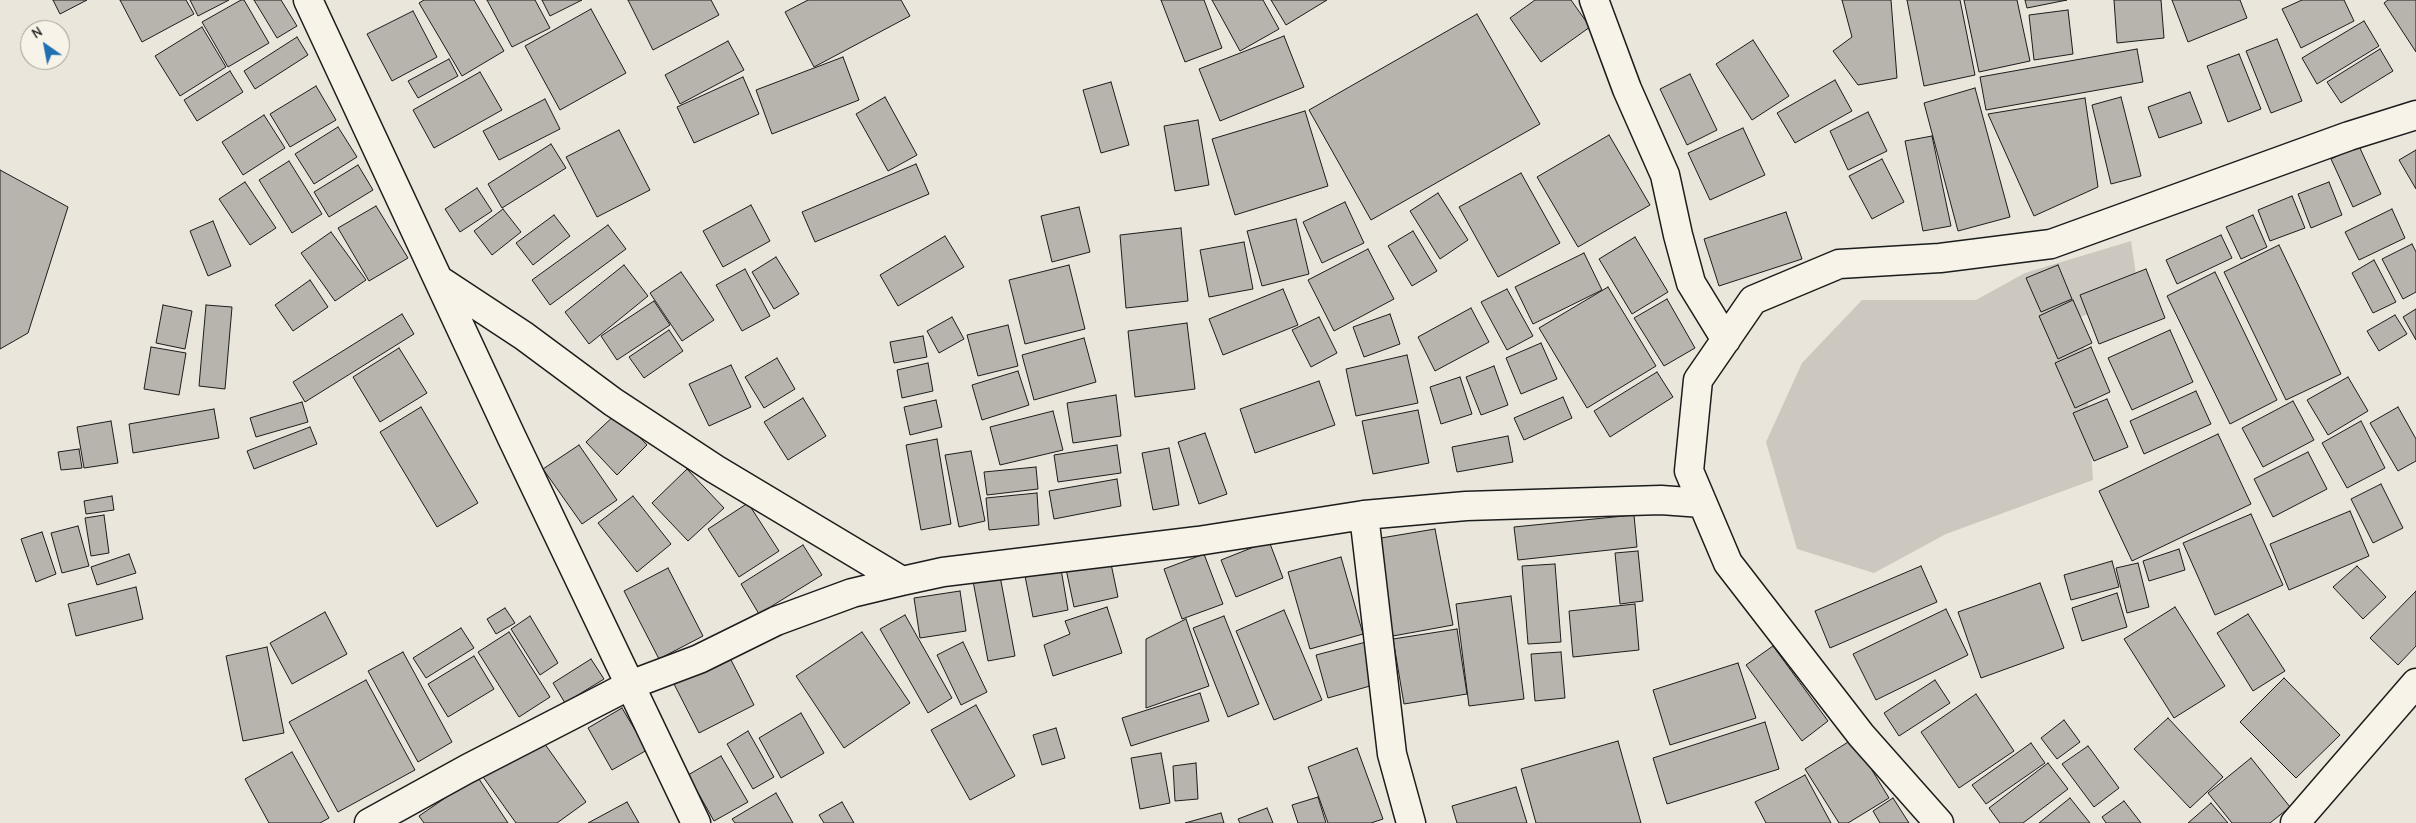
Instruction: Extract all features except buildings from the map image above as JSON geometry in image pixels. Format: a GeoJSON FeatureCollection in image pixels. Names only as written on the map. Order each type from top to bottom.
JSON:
{"type":"FeatureCollection","features":[{"type":"Feature","properties":{"kind":"street"},"geometry":{"type":"LineString","coordinates":[[308,0],[696,823]]}},
{"type":"Feature","properties":{"kind":"street"},"geometry":{"type":"LineString","coordinates":[[1594,0],[1627,89],[1665,175],[1691,283],[1726,340]]}},
{"type":"Feature","properties":{"kind":"street"},"geometry":{"type":"LineString","coordinates":[[1939,823],[1861,735],[1728,563],[1689,471],[1698,380],[1752,300],[1839,264],[1940,258],[2051,244],[2349,136],[2416,115]]}},
{"type":"Feature","properties":{"kind":"street"},"geometry":{"type":"LineString","coordinates":[[439,280],[524,336],[613,402],[715,469],[902,581]]}},
{"type":"Feature","properties":{"kind":"street"},"geometry":{"type":"LineString","coordinates":[[369,823],[467,769],[630,685],[699,659],[776,621],[852,593],[943,572],[1198,541],[1364,515],[1466,506],[1661,500],[1702,503]]}},
{"type":"Feature","properties":{"kind":"street"},"geometry":{"type":"LineString","coordinates":[[1364,515],[1392,754],[1411,823]]}},
{"type":"Feature","properties":{"kind":"street"},"geometry":{"type":"LineString","coordinates":[[2295,823],[2416,683]]}},
{"type":"Feature","properties":{"kind":"shaded area"},"geometry":{"type":"Polygon","coordinates":[[[2131,241],[2139,295],[2080,317],[2085,352],[2093,480],[1946,534],[1874,573],[1797,549],[1766,442],[1802,363],[1862,300],[1976,300],[2025,273],[2131,241]]]}}]}
